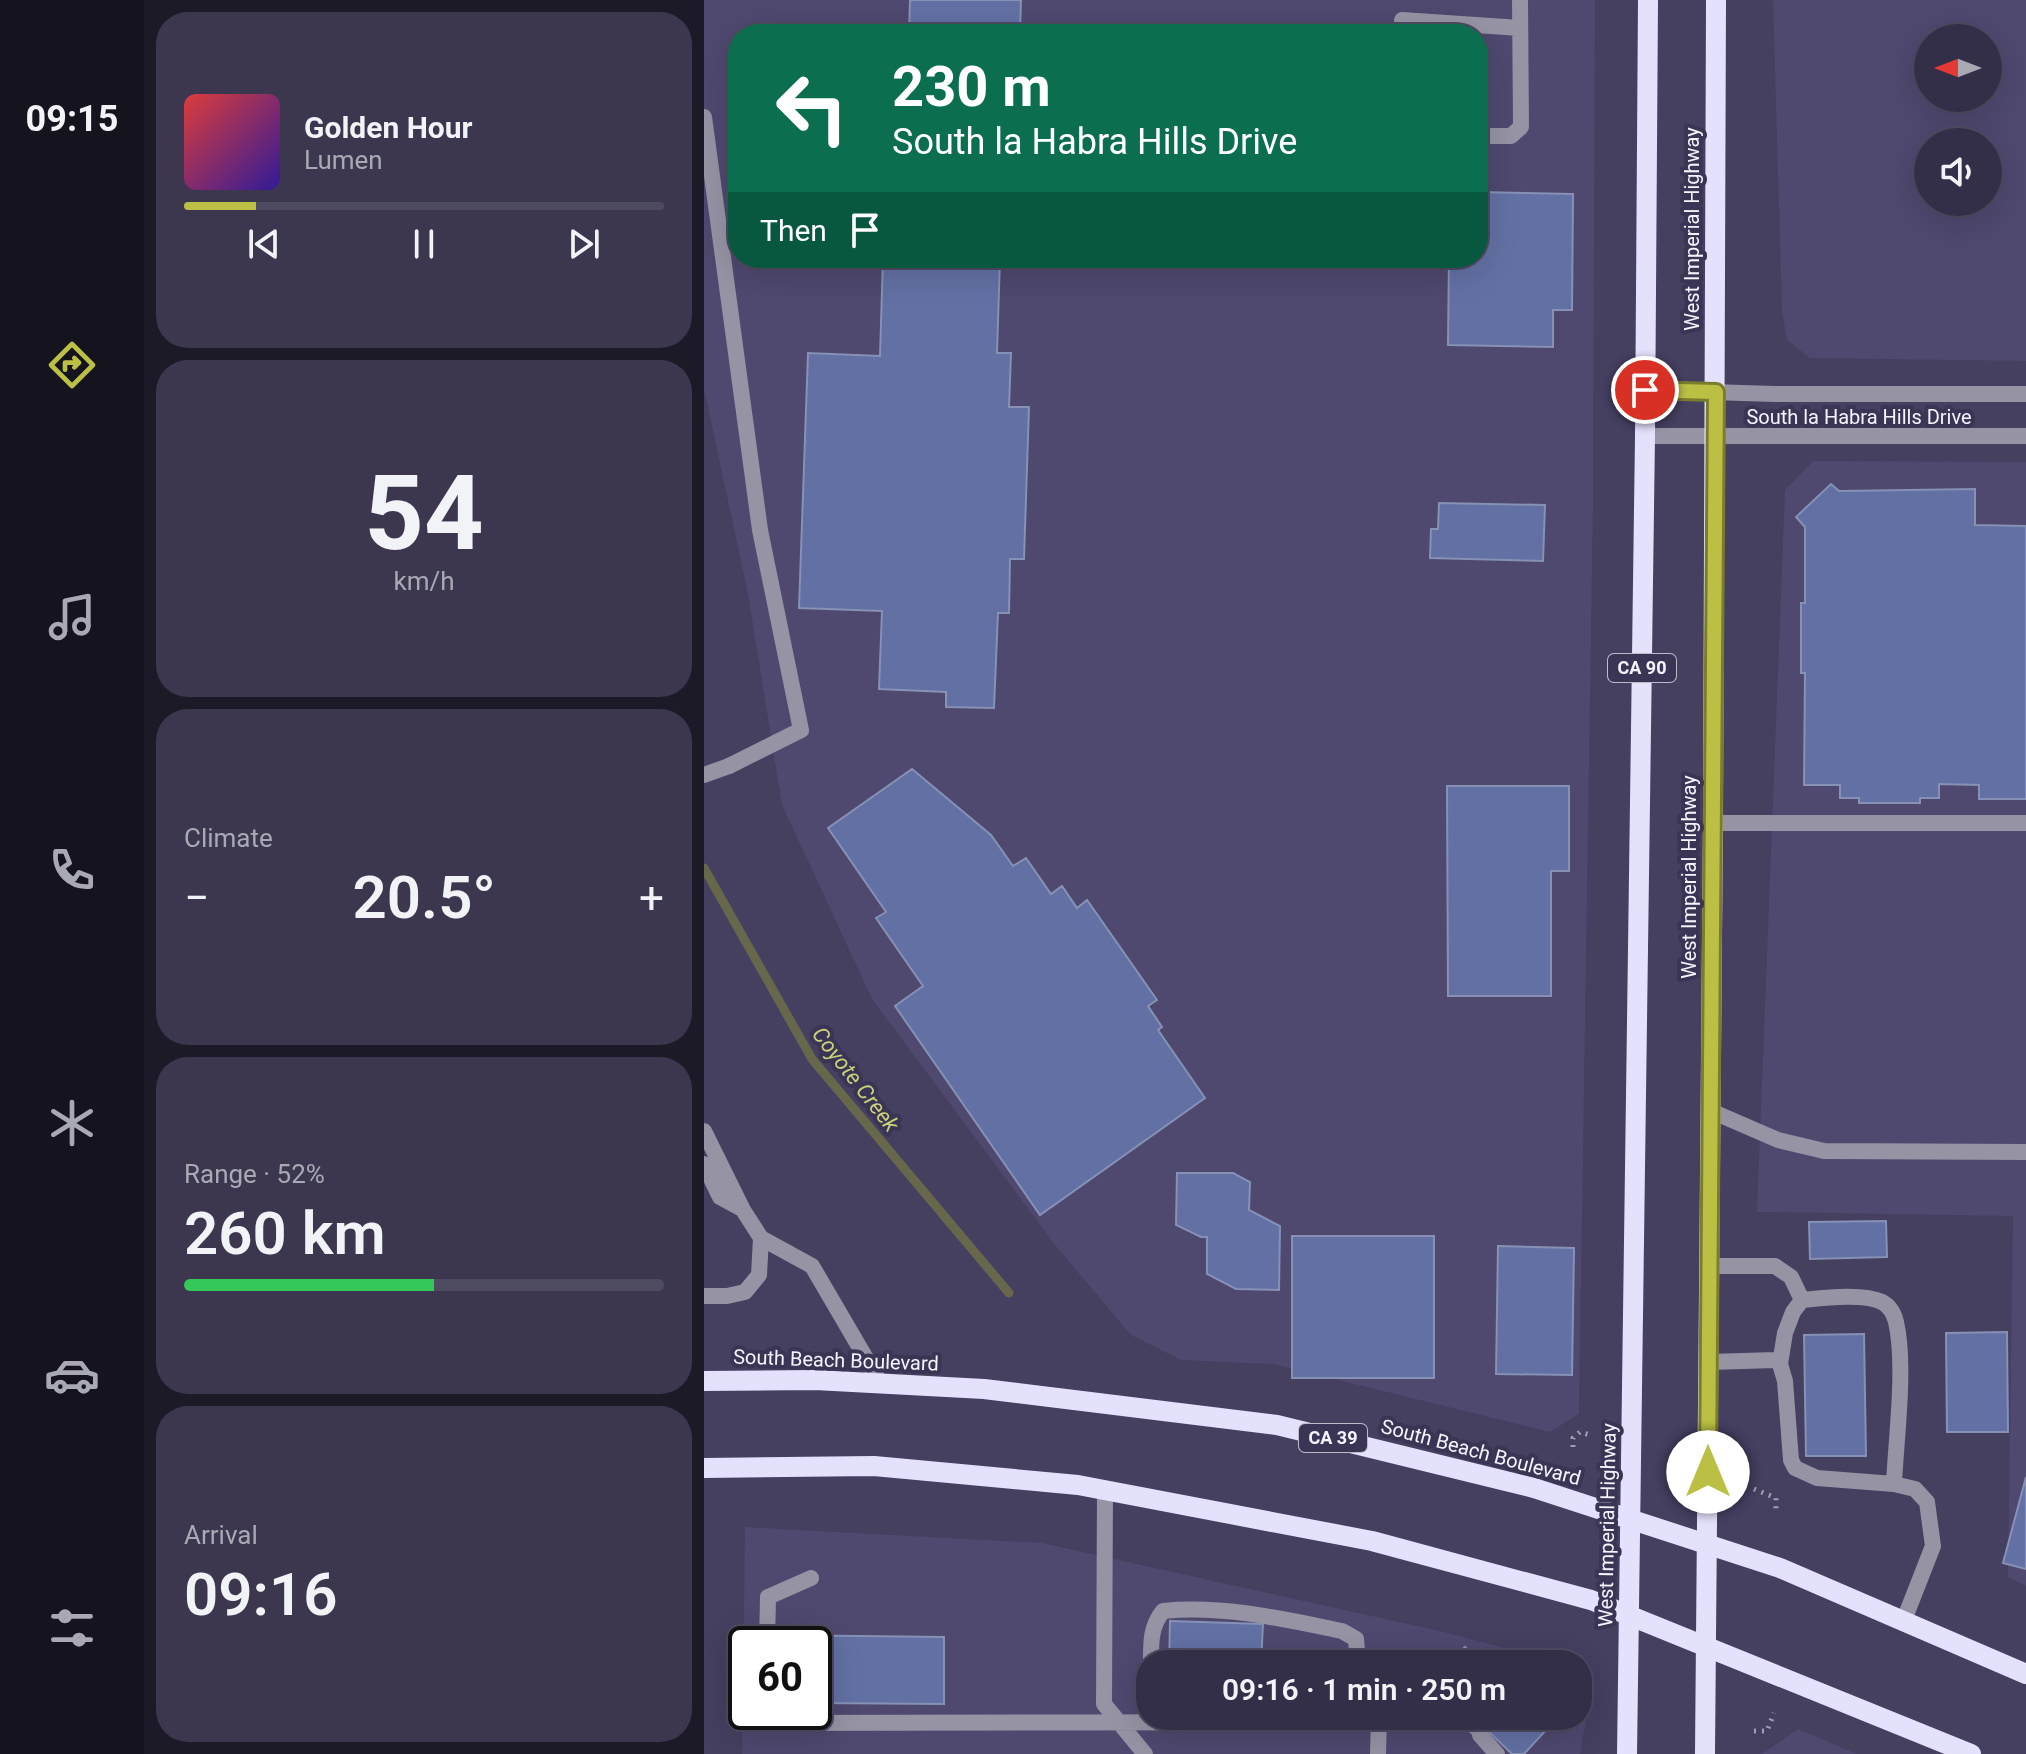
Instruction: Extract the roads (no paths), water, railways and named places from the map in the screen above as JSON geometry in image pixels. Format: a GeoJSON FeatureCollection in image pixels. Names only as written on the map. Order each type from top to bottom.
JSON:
{"type":"FeatureCollection","features":[{"type":"Feature","properties":{"kind":"main road","name":"West Imperial Highway"},"geometry":{"type":"LineString","coordinates":[[1627,1754],[1648,0]]}},
{"type":"Feature","properties":{"kind":"main road","name":"West Imperial Highway"},"geometry":{"type":"LineString","coordinates":[[1705,1754],[1716,392],[1716,0]]}},
{"type":"Feature","properties":{"kind":"main road","name":"South Beach Boulevard"},"geometry":{"type":"LineString","coordinates":[[704,1381],[815,1380],[984,1389],[1277,1425],[1534,1488],[1780,1568],[2026,1674]]}},
{"type":"Feature","properties":{"kind":"main road"},"geometry":{"type":"LineString","coordinates":[[704,1468],[874,1466],[1078,1485],[1372,1541],[1586,1599],[1971,1754]]}},
{"type":"Feature","properties":{"kind":"street"},"geometry":{"type":"LineString","coordinates":[[1488,136],[1511,136],[1521,127],[1520,0]]}},
{"type":"Feature","properties":{"kind":"street"},"geometry":{"type":"LineString","coordinates":[[1402,20],[1461,24]]}},
{"type":"Feature","properties":{"kind":"street"},"geometry":{"type":"LineString","coordinates":[[1488,26],[1520,28]]}},
{"type":"Feature","properties":{"kind":"street"},"geometry":{"type":"LineString","coordinates":[[704,117],[760,530],[801,730],[704,775]]}},
{"type":"Feature","properties":{"kind":"street","name":"South la Habra Hills Drive"},"geometry":{"type":"LineString","coordinates":[[1645,390],[2026,394]]}},
{"type":"Feature","properties":{"kind":"street","name":"South la Habra Hills Drive"},"geometry":{"type":"LineString","coordinates":[[1645,436],[2026,436]]}},
{"type":"Feature","properties":{"kind":"street"},"geometry":{"type":"LineString","coordinates":[[1713,823],[2026,823]]}},
{"type":"Feature","properties":{"kind":"street"},"geometry":{"type":"LineString","coordinates":[[1711,1111],[1778,1140],[1824,1151],[2026,1152]]}},
{"type":"Feature","properties":{"kind":"street"},"geometry":{"type":"LineString","coordinates":[[704,1131],[743,1210],[761,1238],[812,1266],[881,1384]]}},
{"type":"Feature","properties":{"kind":"street"},"geometry":{"type":"LineString","coordinates":[[704,1164],[720,1197],[743,1210]]}},
{"type":"Feature","properties":{"kind":"street"},"geometry":{"type":"LineString","coordinates":[[704,1296],[745,1292],[759,1275],[761,1238]]}},
{"type":"Feature","properties":{"kind":"street"},"geometry":{"type":"LineString","coordinates":[[1710,1266],[1775,1266],[1791,1277],[1802,1300]]}},
{"type":"Feature","properties":{"kind":"street"},"geometry":{"type":"LineString","coordinates":[[1894,1484],[1899,1363],[1896,1321],[1891,1309],[1883,1302],[1869,1299],[1826,1297],[1802,1300],[1793,1312],[1785,1333],[1780,1364],[1785,1381],[1789,1445],[1795,1468],[1817,1478],[1894,1484],[1915,1489],[1927,1502],[1933,1546],[1904,1620]]}},
{"type":"Feature","properties":{"kind":"street"},"geometry":{"type":"LineString","coordinates":[[1709,1362],[1775,1360],[1780,1364]]}},
{"type":"Feature","properties":{"kind":"street"},"geometry":{"type":"LineString","coordinates":[[1105,1490],[1104,1704],[1145,1754]]}},
{"type":"Feature","properties":{"kind":"street"},"geometry":{"type":"LineString","coordinates":[[767,1626],[768,1597],[811,1578]]}},
{"type":"Feature","properties":{"kind":"street"},"geometry":{"type":"LineString","coordinates":[[1151,1650],[1155,1621],[1163,1611],[1190,1608],[1241,1611],[1342,1631],[1356,1639],[1357,1650]]}},
{"type":"Feature","properties":{"kind":"street"},"geometry":{"type":"LineString","coordinates":[[832,1723],[1136,1722]]}},
{"type":"Feature","properties":{"kind":"street"},"geometry":{"type":"LineString","coordinates":[[1378,1754],[1379,1730]]}},
{"type":"Feature","properties":{"kind":"street"},"geometry":{"type":"LineString","coordinates":[[1480,1735],[1497,1754]]}},
{"type":"Feature","properties":{"kind":"waterway","name":"Coyote Creek"},"geometry":{"type":"LineString","coordinates":[[704,868],[812,1059],[1009,1293]]}}]}
